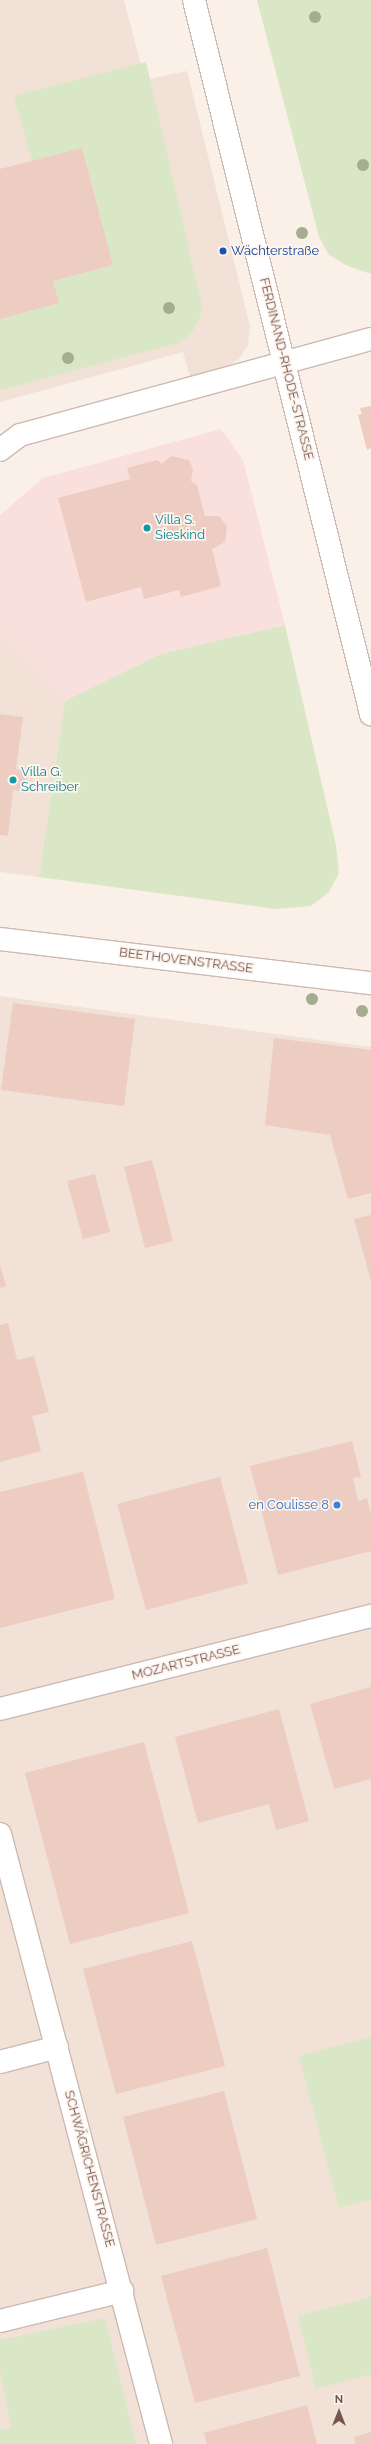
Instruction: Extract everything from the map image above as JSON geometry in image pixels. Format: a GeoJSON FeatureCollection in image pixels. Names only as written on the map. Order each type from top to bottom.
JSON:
{"type":"FeatureCollection","features":[{"type":"Feature","properties":{"kind":"street","name":"FERDINAND-RHODE-STRASSE"},"geometry":{"type":"LineString","coordinates":[[194,0],[371,714]]}},
{"type":"Feature","properties":{"kind":"street"},"geometry":{"type":"LineString","coordinates":[[0,450],[20,435],[371,339]]}},
{"type":"Feature","properties":{"kind":"street","name":"BEETHOVENSTRASSE"},"geometry":{"type":"LineString","coordinates":[[0,939],[371,983]]}},
{"type":"Feature","properties":{"kind":"street","name":"MOZARTSTRASSE"},"geometry":{"type":"LineString","coordinates":[[0,1709],[371,1616]]}},
{"type":"Feature","properties":{"kind":"street","name":"SCHWÄGRICHENSTRASSE"},"geometry":{"type":"LineString","coordinates":[[0,1834],[122,2291],[161,2444]]}},
{"type":"Feature","properties":{"kind":"street"},"geometry":{"type":"LineString","coordinates":[[0,2062],[57,2047]]}},
{"type":"Feature","properties":{"kind":"street"},"geometry":{"type":"LineString","coordinates":[[0,2321],[122,2291]]}},
{"type":"Feature","properties":{"kind":"shaded area"},"geometry":{"type":"Polygon","coordinates":[[[0,0],[124,0],[145,80],[187,71],[250,326],[248,345],[240,358],[224,369],[191,381],[183,352],[0,402],[0,0]]]}},
{"type":"Feature","properties":{"kind":"shaded area"},"geometry":{"type":"Polygon","coordinates":[[[221,429],[243,460],[285,625],[160,654],[65,701],[0,632],[0,515],[43,478],[221,429]]]}},
{"type":"Feature","properties":{"kind":"shaded area"},"geometry":{"type":"Polygon","coordinates":[[[0,632],[65,701],[39,877],[0,872],[0,632]]]}},
{"type":"Feature","properties":{"kind":"shaded area"},"geometry":{"type":"Polygon","coordinates":[[[0,996],[371,1047],[371,2444],[0,2444],[0,996]]]}},
{"type":"Feature","properties":{"kind":"green space"},"geometry":{"type":"Polygon","coordinates":[[[257,0],[371,0],[371,274],[348,266],[329,255],[319,237],[257,0]]]}},
{"type":"Feature","properties":{"kind":"green space"},"geometry":{"type":"Polygon","coordinates":[[[146,62],[202,306],[199,320],[191,334],[178,343],[0,390],[0,319],[53,281],[113,265],[82,148],[32,161],[14,96],[146,62]]]}},
{"type":"Feature","properties":{"kind":"green space"},"geometry":{"type":"Polygon","coordinates":[[[285,625],[336,845],[339,873],[329,892],[311,906],[276,909],[39,877],[65,701],[160,654],[285,625]]]}},
{"type":"Feature","properties":{"kind":"green space"},"geometry":{"type":"Polygon","coordinates":[[[371,2037],[371,2199],[339,2208],[299,2056],[371,2037]]]}},
{"type":"Feature","properties":{"kind":"green space"},"geometry":{"type":"Polygon","coordinates":[[[371,2297],[371,2374],[316,2389],[298,2316],[371,2297]]]}},
{"type":"Feature","properties":{"kind":"green space"},"geometry":{"type":"Polygon","coordinates":[[[105,2318],[136,2444],[0,2444],[0,2430],[11,2427],[0,2371],[0,2340],[105,2318]]]}},
{"type":"Feature","properties":{"kind":"building"},"geometry":{"type":"Polygon","coordinates":[[[82,148],[113,265],[53,281],[59,303],[0,319],[0,169],[82,148]]]}},
{"type":"Feature","properties":{"kind":"building"},"geometry":{"type":"Polygon","coordinates":[[[371,406],[371,448],[367,450],[358,415],[362,414],[360,408],[371,406]]]}},
{"type":"Feature","properties":{"kind":"building","name":"Villa S. Sieskind"},"geometry":{"type":"Polygon","coordinates":[[[171,456],[189,460],[193,469],[191,481],[197,485],[205,516],[219,516],[227,526],[225,542],[212,549],[221,586],[181,597],[179,590],[144,599],[141,587],[86,602],[58,498],[130,479],[127,468],[157,460],[162,464],[171,456]]]}},
{"type":"Feature","properties":{"kind":"building","name":"Villa G. Schreiber"},"geometry":{"type":"Polygon","coordinates":[[[0,714],[23,717],[16,769],[28,771],[25,792],[13,790],[8,836],[0,835],[0,714]]]}},
{"type":"Feature","properties":{"kind":"building"},"geometry":{"type":"Polygon","coordinates":[[[13,1003],[135,1019],[124,1106],[1,1090],[13,1003]]]}},
{"type":"Feature","properties":{"kind":"building"},"geometry":{"type":"Polygon","coordinates":[[[274,1038],[371,1050],[371,1193],[348,1199],[330,1135],[265,1125],[274,1038]]]}},
{"type":"Feature","properties":{"kind":"building"},"geometry":{"type":"Polygon","coordinates":[[[152,1160],[173,1241],[145,1248],[124,1167],[152,1160]]]}},
{"type":"Feature","properties":{"kind":"building"},"geometry":{"type":"Polygon","coordinates":[[[95,1174],[110,1232],[83,1239],[67,1181],[95,1174]]]}},
{"type":"Feature","properties":{"kind":"building"},"geometry":{"type":"Polygon","coordinates":[[[371,1215],[371,1281],[354,1219],[371,1215]]]}},
{"type":"Feature","properties":{"kind":"building"},"geometry":{"type":"Polygon","coordinates":[[[0,1265],[6,1286],[0,1288],[0,1265]]]}},
{"type":"Feature","properties":{"kind":"building"},"geometry":{"type":"Polygon","coordinates":[[[8,1323],[17,1360],[34,1356],[49,1412],[32,1416],[41,1451],[0,1462],[0,1325],[8,1323]]]}},
{"type":"Feature","properties":{"kind":"building"},"geometry":{"type":"Polygon","coordinates":[[[352,1441],[361,1477],[353,1478],[358,1501],[367,1498],[371,1513],[371,1551],[278,1575],[250,1466],[352,1441]]]}},
{"type":"Feature","properties":{"kind":"building"},"geometry":{"type":"Polygon","coordinates":[[[83,1472],[115,1599],[0,1628],[0,1492],[83,1472]]]}},
{"type":"Feature","properties":{"kind":"building"},"geometry":{"type":"Polygon","coordinates":[[[220,1477],[248,1583],[146,1610],[117,1504],[220,1477]]]}},
{"type":"Feature","properties":{"kind":"building"},"geometry":{"type":"Polygon","coordinates":[[[371,1687],[371,1779],[334,1789],[310,1704],[371,1687]]]}},
{"type":"Feature","properties":{"kind":"building"},"geometry":{"type":"Polygon","coordinates":[[[279,1709],[309,1821],[276,1830],[269,1804],[198,1823],[175,1737],[279,1709]]]}},
{"type":"Feature","properties":{"kind":"building"},"geometry":{"type":"Polygon","coordinates":[[[144,1742],[189,1913],[70,1944],[25,1773],[144,1742]]]}},
{"type":"Feature","properties":{"kind":"building"},"geometry":{"type":"Polygon","coordinates":[[[192,1941],[225,2066],[116,2094],[83,1969],[192,1941]]]}},
{"type":"Feature","properties":{"kind":"building"},"geometry":{"type":"Polygon","coordinates":[[[224,2091],[257,2219],[156,2245],[123,2117],[224,2091]]]}},
{"type":"Feature","properties":{"kind":"building"},"geometry":{"type":"Polygon","coordinates":[[[267,2248],[300,2376],[195,2403],[161,2276],[267,2248]]]}},
{"type":"Feature","properties":{"kind":"building"},"geometry":{"type":"Polygon","coordinates":[[[307,2405],[317,2444],[207,2444],[204,2433],[307,2405]]]}},
{"type":"Feature","properties":{"kind":"building"},"geometry":{"type":"Polygon","coordinates":[[[371,2432],[371,2444],[356,2444],[354,2437],[371,2432]]]}},
{"type":"Feature","properties":{"kind":"place","name":"Wächterstraße"},"geometry":{"type":"Point","coordinates":[223,251]}},
{"type":"Feature","properties":{"kind":"place","name":"Villa S. Sieskind"},"geometry":{"type":"Point","coordinates":[147,528]}},
{"type":"Feature","properties":{"kind":"place","name":"Villa G. Schreiber"},"geometry":{"type":"Point","coordinates":[13,780]}},
{"type":"Feature","properties":{"kind":"place","name":"en Coulisse 8"},"geometry":{"type":"Point","coordinates":[337,1505]}}]}
